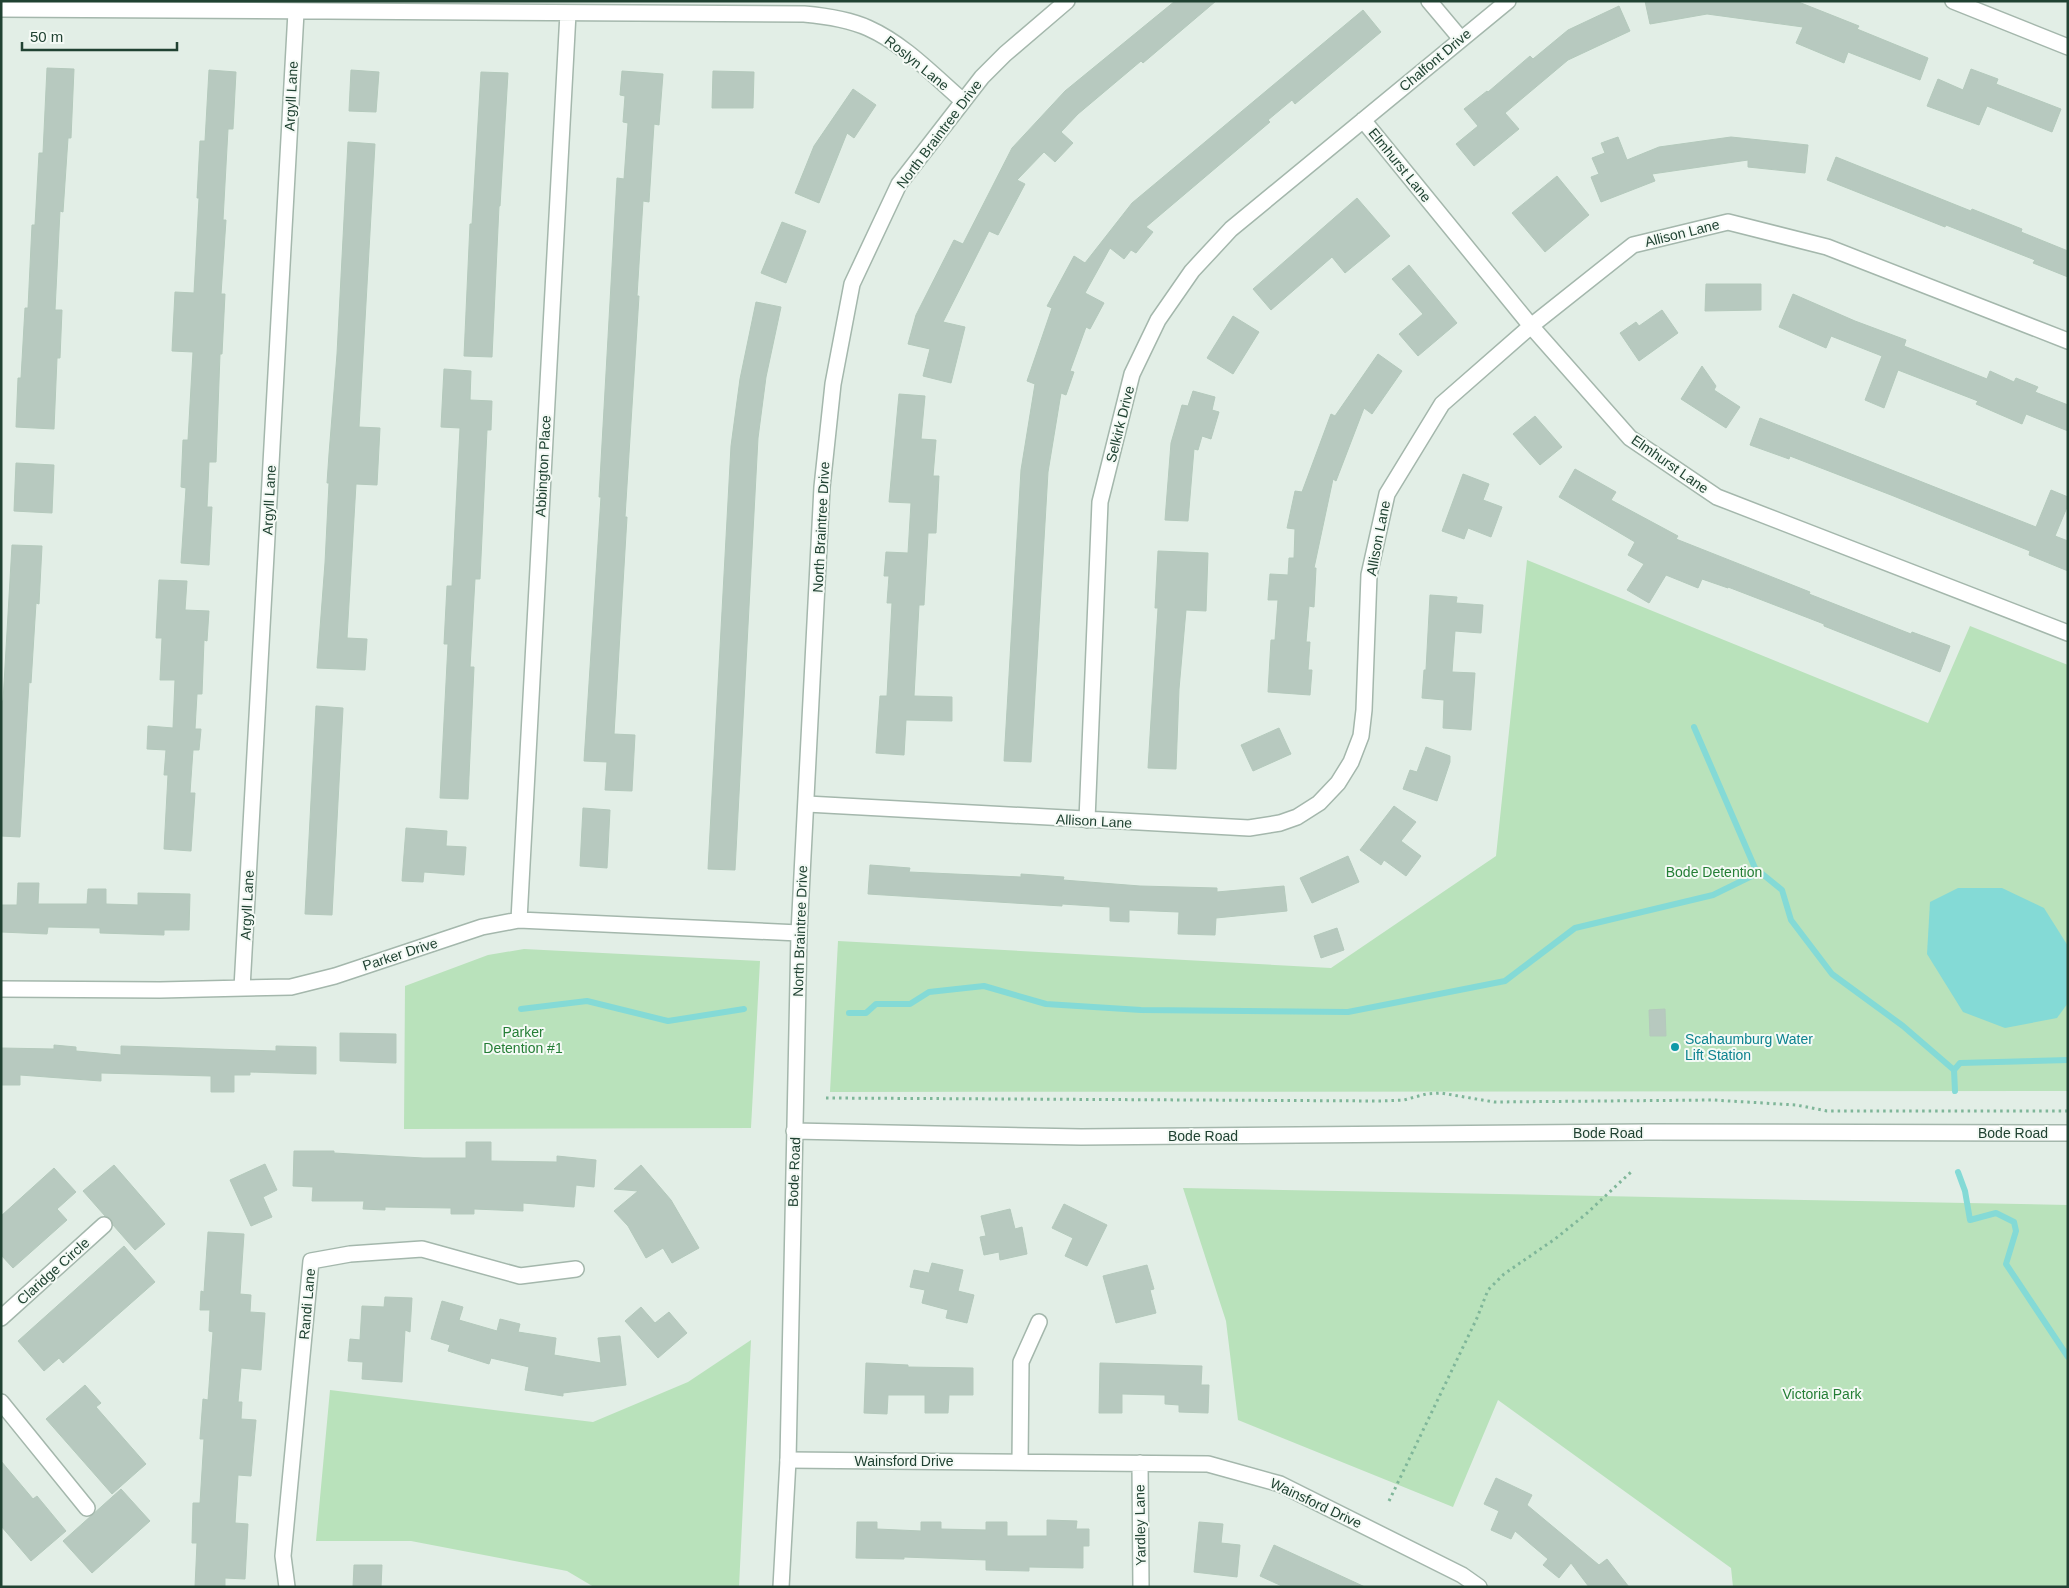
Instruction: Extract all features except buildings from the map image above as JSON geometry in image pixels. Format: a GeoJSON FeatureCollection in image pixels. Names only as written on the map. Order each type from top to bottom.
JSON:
{"type":"FeatureCollection","features":[{"type":"Feature","properties":{"kind":"street","name":"North Braintree Drive"},"geometry":{"type":"LineString","coordinates":[[794,1130],[799,933],[822,487],[832,384],[852,284],[899,184],[962,100],[1005,54],[1067,1]]}},
{"type":"Feature","properties":{"kind":"street"},"geometry":{"type":"LineString","coordinates":[[1429,1],[1461,39]]}},
{"type":"Feature","properties":{"kind":"street","name":"Chalfont Drive"},"geometry":{"type":"LineString","coordinates":[[1363,120],[1508,1]]}},
{"type":"Feature","properties":{"kind":"street"},"geometry":{"type":"LineString","coordinates":[[1953,1],[2068,47]]}},
{"type":"Feature","properties":{"kind":"street","name":"Roslyn Lane"},"geometry":{"type":"LineString","coordinates":[[1,9],[804,14],[830,17],[855,23],[885,37],[905,51],[962,100]]}},
{"type":"Feature","properties":{"kind":"street","name":"Argyll Lane"},"geometry":{"type":"LineString","coordinates":[[242,988],[296,12]]}},
{"type":"Feature","properties":{"kind":"street","name":"Abbington Place"},"geometry":{"type":"LineString","coordinates":[[518,920],[568,13]]}},
{"type":"Feature","properties":{"kind":"street","name":"Elmhurst Lane"},"geometry":{"type":"LineString","coordinates":[[1363,120],[1531,326],[1630,438],[1718,497],[2068,633]]}},
{"type":"Feature","properties":{"kind":"street","name":"Selkirk Drive"},"geometry":{"type":"LineString","coordinates":[[1087,820],[1100,502],[1132,374],[1158,320],[1192,271],[1231,229],[1363,120]]}},
{"type":"Feature","properties":{"kind":"street","name":"Allison Lane"},"geometry":{"type":"LineString","coordinates":[[807,804],[1218,828],[1264,827],[1280,823],[1318,803],[1338,783],[1352,762],[1360,736],[1364,710],[1370,575],[1387,494],[1442,404],[1531,326],[1633,245],[1728,222],[1828,247],[2068,341]]}},
{"type":"Feature","properties":{"kind":"street","name":"Parker Drive"},"geometry":{"type":"LineString","coordinates":[[1,989],[291,986],[311,983],[482,927],[518,920],[799,933]]}},
{"type":"Feature","properties":{"kind":"street","name":"Bode Road"},"geometry":{"type":"LineString","coordinates":[[781,1587],[788,1460],[794,1130],[1081,1137],[1648,1132],[2068,1133]]}},
{"type":"Feature","properties":{"kind":"street","name":"Claridge Circle"},"geometry":{"type":"LineString","coordinates":[[1,1318],[104,1225]]}},
{"type":"Feature","properties":{"kind":"street","name":"Randi Lane"},"geometry":{"type":"LineString","coordinates":[[286,1587],[283,1556],[311,1261],[350,1254],[422,1249],[520,1276],[576,1269]]}},
{"type":"Feature","properties":{"kind":"street"},"geometry":{"type":"LineString","coordinates":[[1020,1462],[1021,1362],[1039,1322]]}},
{"type":"Feature","properties":{"kind":"street"},"geometry":{"type":"LineString","coordinates":[[1,1402],[87,1508]]}},
{"type":"Feature","properties":{"kind":"street","name":"Wainsford Drive"},"geometry":{"type":"LineString","coordinates":[[788,1460],[1208,1464],[1280,1484],[1462,1574],[1479,1587]]}},
{"type":"Feature","properties":{"kind":"street","name":"Yardley Lane"},"geometry":{"type":"LineString","coordinates":[[1140,1463],[1141,1587]]}},
{"type":"Feature","properties":{"kind":"path"},"geometry":{"type":"LineString","coordinates":[[826,1098],[1379,1101],[1404,1100],[1426,1094],[1440,1093],[1494,1102],[1713,1100],[1796,1105],[1827,1111],[2068,1111]]}},
{"type":"Feature","properties":{"kind":"path"},"geometry":{"type":"LineString","coordinates":[[1389,1500],[1477,1318],[1488,1290],[1504,1274],[1556,1239],[1586,1214],[1630,1172]]}},
{"type":"Feature","properties":{"kind":"green space","name":"Bode Detention"},"geometry":{"type":"Polygon","coordinates":[[[1527,560],[1928,723],[1970,626],[2068,665],[2068,1091],[830,1092],[838,941],[1331,968],[1496,856],[1527,560]]]}},
{"type":"Feature","properties":{"kind":"green space","name":"Parker Detention #1"},"geometry":{"type":"Polygon","coordinates":[[[524,949],[760,961],[751,1128],[404,1129],[405,986],[488,955],[524,949]]]}},
{"type":"Feature","properties":{"kind":"green space","name":"Victoria Park"},"geometry":{"type":"Polygon","coordinates":[[[1183,1188],[2068,1205],[2068,1587],[1733,1587],[1731,1568],[1498,1400],[1453,1507],[1238,1420],[1226,1321],[1183,1188]]]}},
{"type":"Feature","properties":{"kind":"green space"},"geometry":{"type":"Polygon","coordinates":[[[751,1340],[739,1587],[594,1587],[567,1571],[411,1541],[316,1541],[330,1390],[593,1422],[688,1382],[751,1340]]]}},
{"type":"Feature","properties":{"kind":"water"},"geometry":{"type":"Polygon","coordinates":[[[1958,888],[2002,888],[2044,908],[2068,946],[2068,1003],[2057,1018],[2005,1028],[1963,1012],[1927,954],[1930,902],[1958,888]]]}},
{"type":"Feature","properties":{"kind":"waterway"},"geometry":{"type":"LineString","coordinates":[[1694,727],[1755,868],[1782,890],[1791,920],[1832,974],[1903,1026],[1954,1070]]}},
{"type":"Feature","properties":{"kind":"waterway"},"geometry":{"type":"LineString","coordinates":[[849,1013],[866,1013],[876,1004],[910,1004],[929,992],[984,986],[1046,1004],[1141,1010],[1348,1012],[1505,981],[1575,928],[1713,895],[1760,872]]}},
{"type":"Feature","properties":{"kind":"waterway"},"geometry":{"type":"LineString","coordinates":[[521,1009],[587,1001],[668,1021],[744,1009]]}},
{"type":"Feature","properties":{"kind":"waterway"},"geometry":{"type":"LineString","coordinates":[[1955,1091],[1954,1070],[1960,1063],[2068,1060]]}},
{"type":"Feature","properties":{"kind":"waterway"},"geometry":{"type":"LineString","coordinates":[[1958,1172],[1965,1191],[1970,1220],[1996,1213],[2014,1222],[2016,1231],[2006,1264],[2068,1357]]}},
{"type":"Feature","properties":{"kind":"place","name":"Scahaumburg Water Lift Station"},"geometry":{"type":"Point","coordinates":[1675,1047]}}]}
